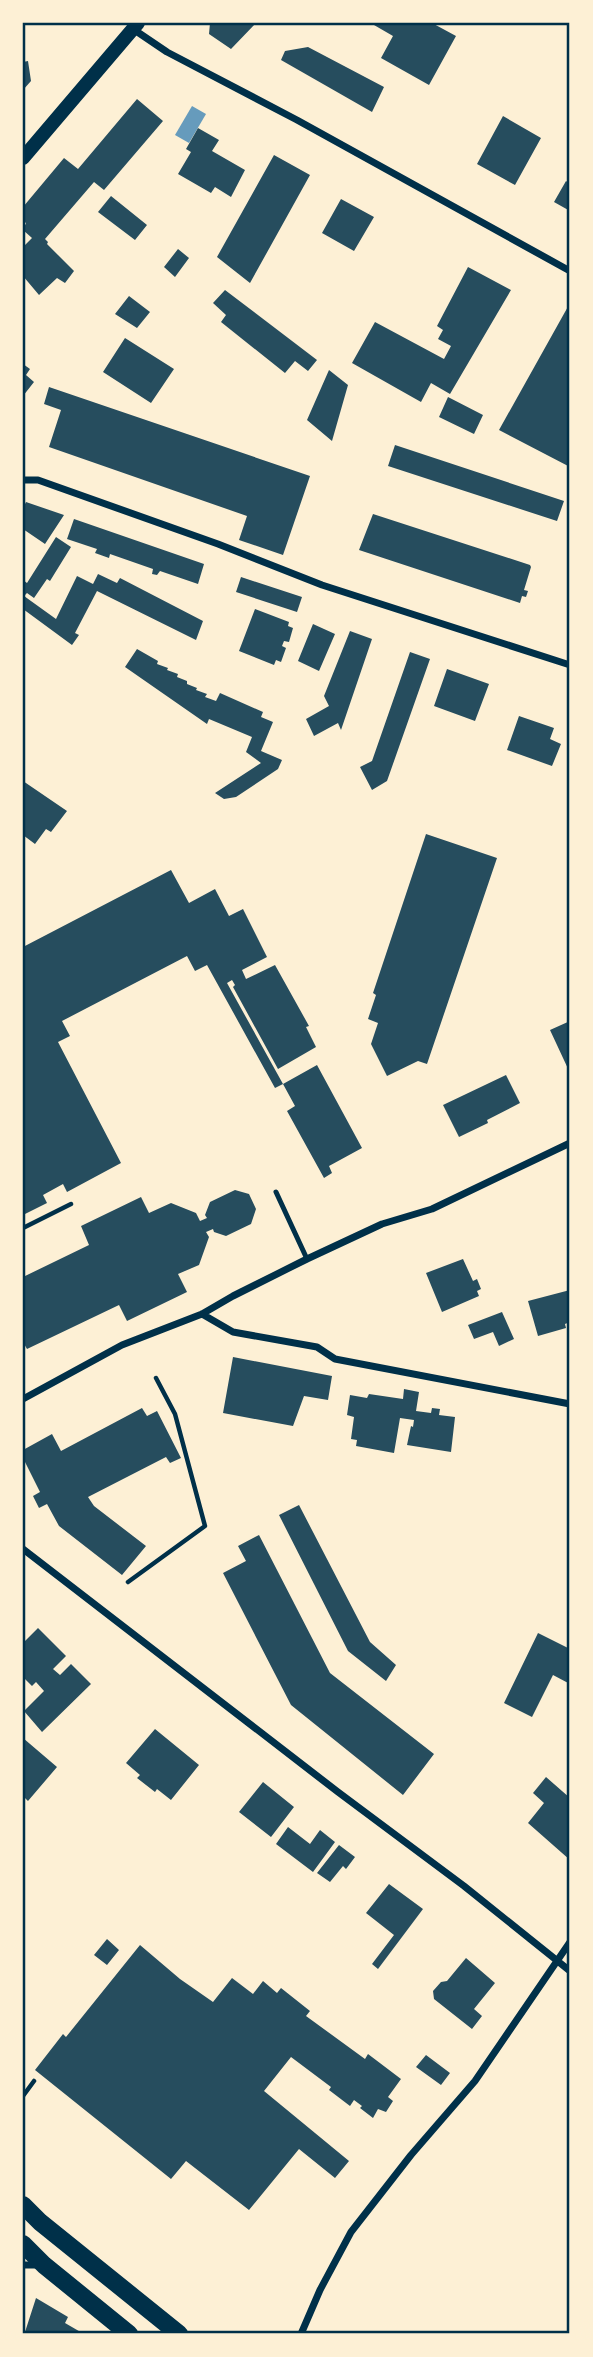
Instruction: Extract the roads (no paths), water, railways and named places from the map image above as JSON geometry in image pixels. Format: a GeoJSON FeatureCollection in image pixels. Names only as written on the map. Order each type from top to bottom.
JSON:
{"type":"FeatureCollection","features":[{"type":"Feature","properties":{"kind":"main road"},"geometry":{"type":"LineString","coordinates":[[23,158],[135,26]]}},
{"type":"Feature","properties":{"kind":"main road"},"geometry":{"type":"LineString","coordinates":[[23,2205],[40,2222],[179,2334]]}},
{"type":"Feature","properties":{"kind":"main road"},"geometry":{"type":"LineString","coordinates":[[23,2244],[44,2265],[129,2334]]}},
{"type":"Feature","properties":{"kind":"street"},"geometry":{"type":"LineString","coordinates":[[135,26],[167,52],[297,120],[570,271]]}},
{"type":"Feature","properties":{"kind":"street"},"geometry":{"type":"LineString","coordinates":[[23,480],[38,480],[218,544],[322,585],[570,665]]}},
{"type":"Feature","properties":{"kind":"street"},"geometry":{"type":"LineString","coordinates":[[23,1399],[128,1342],[202,1314],[307,1259],[382,1224],[432,1209],[570,1143]]}},
{"type":"Feature","properties":{"kind":"street"},"geometry":{"type":"LineString","coordinates":[[202,1314],[233,1332],[317,1347],[335,1359],[570,1404]]}},
{"type":"Feature","properties":{"kind":"street"},"geometry":{"type":"LineString","coordinates":[[23,1549],[464,1886],[570,1971]]}},
{"type":"Feature","properties":{"kind":"street"},"geometry":{"type":"LineString","coordinates":[[301,2334],[320,2290],[351,2232],[388,2183],[475,2081],[570,1942]]}},
{"type":"Feature","properties":{"kind":"street"},"geometry":{"type":"LineString","coordinates":[[23,2265],[44,2265]]}},
{"type":"Feature","properties":{"kind":"lane"},"geometry":{"type":"LineString","coordinates":[[276,1192],[307,1259]]}},
{"type":"Feature","properties":{"kind":"water"},"geometry":{"type":"Polygon","coordinates":[[[192,106],[206,114],[189,143],[175,135],[192,106]]]}}]}
